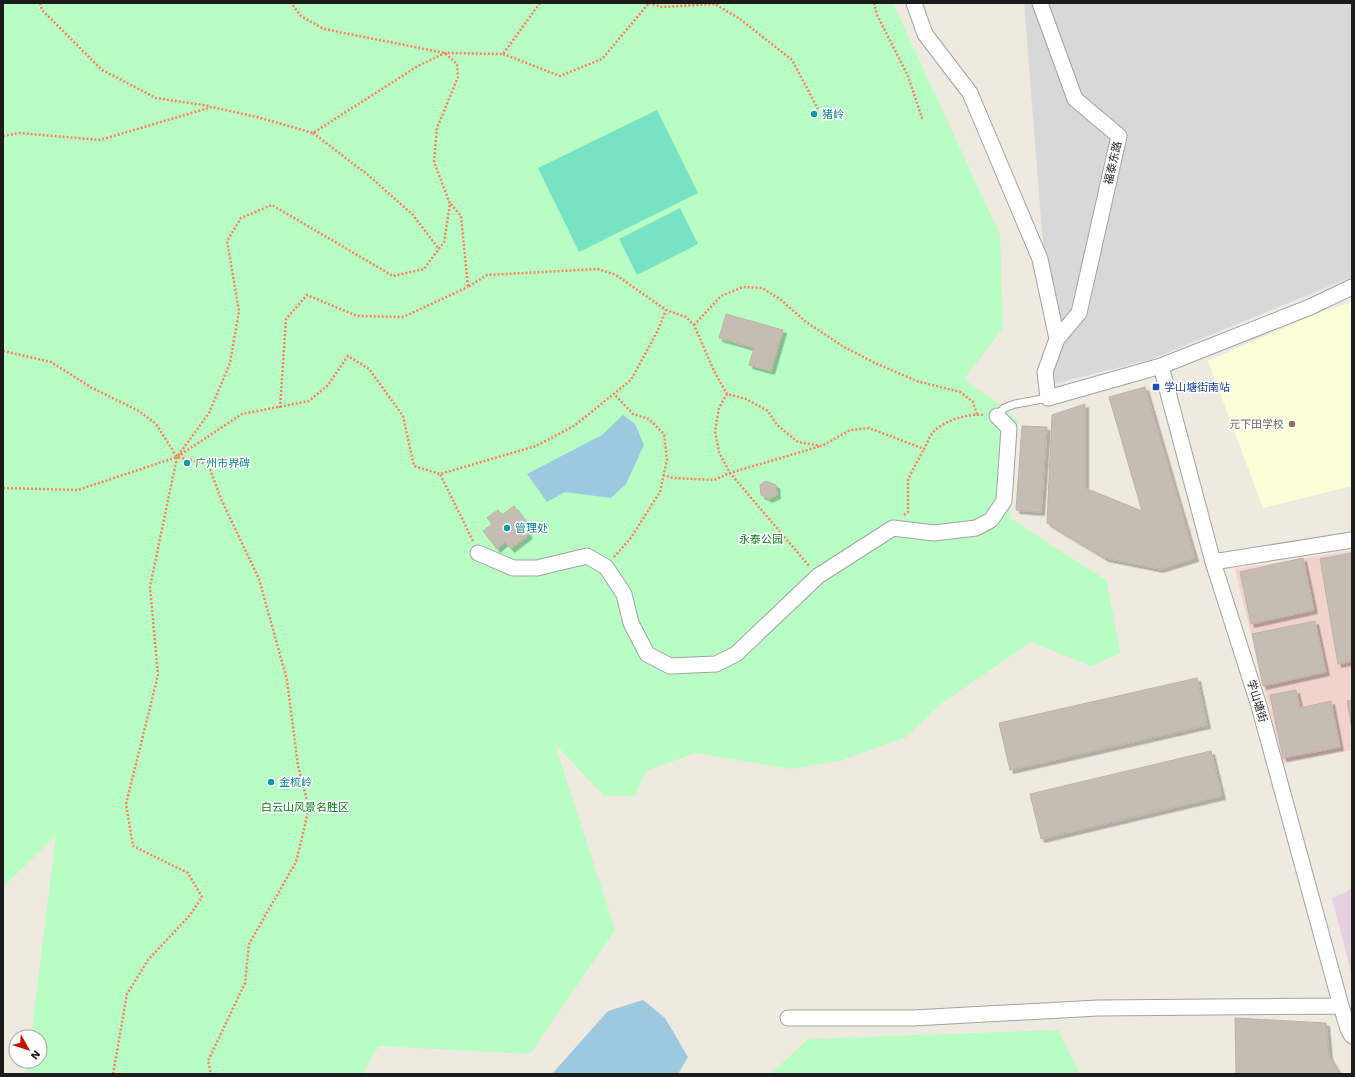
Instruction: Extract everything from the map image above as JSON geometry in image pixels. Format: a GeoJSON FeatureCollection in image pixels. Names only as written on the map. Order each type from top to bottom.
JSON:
{"type":"FeatureCollection","features":[{"type":"Feature","properties":{"kind":"street"},"geometry":{"type":"LineString","coordinates":[[914,3],[925,34],[970,93],[1040,259],[1057,339],[1045,372],[1048,398],[1161,366],[1310,307],[1352,287]]}},
{"type":"Feature","properties":{"kind":"street","name":"福泰东路"},"geometry":{"type":"LineString","coordinates":[[1040,3],[1075,99],[1119,136],[1079,313],[1057,339]]}},
{"type":"Feature","properties":{"kind":"street","name":"学山塘街"},"geometry":{"type":"LineString","coordinates":[[1161,366],[1213,562],[1259,706],[1341,1006],[1348,1029],[1352,1036]]}},
{"type":"Feature","properties":{"kind":"street"},"geometry":{"type":"LineString","coordinates":[[478,553],[513,568],[537,568],[587,556],[606,567],[624,594],[631,623],[647,654],[670,666],[716,664],[736,654],[818,576],[893,528],[934,533],[976,528],[991,520],[1004,501],[1009,428],[997,416]]}},
{"type":"Feature","properties":{"kind":"street"},"geometry":{"type":"LineString","coordinates":[[1213,562],[1352,540]]}},
{"type":"Feature","properties":{"kind":"street"},"geometry":{"type":"LineString","coordinates":[[788,1018],[913,1018],[1098,1008],[1341,1006]]}},
{"type":"Feature","properties":{"kind":"lane"},"geometry":{"type":"LineString","coordinates":[[997,416],[1004,408],[1015,404],[1048,398]]}},
{"type":"Feature","properties":{"kind":"path"},"geometry":{"type":"LineString","coordinates":[[40,3],[42,10],[102,70],[156,98],[257,116],[313,132],[368,175],[412,214],[439,249]]}},
{"type":"Feature","properties":{"kind":"path"},"geometry":{"type":"LineString","coordinates":[[291,3],[301,16],[324,29],[445,53],[503,54],[560,76],[602,59],[649,3],[660,7],[715,4],[740,19],[792,60],[818,110]]}},
{"type":"Feature","properties":{"kind":"path"},"geometry":{"type":"LineString","coordinates":[[503,54],[540,3]]}},
{"type":"Feature","properties":{"kind":"path"},"geometry":{"type":"LineString","coordinates":[[874,3],[877,15],[908,76],[923,122]]}},
{"type":"Feature","properties":{"kind":"path"},"geometry":{"type":"LineString","coordinates":[[313,132],[418,66],[445,53]]}},
{"type":"Feature","properties":{"kind":"path"},"geometry":{"type":"LineString","coordinates":[[445,53],[457,64],[458,77],[438,128],[434,162],[450,204],[461,216],[468,287]]}},
{"type":"Feature","properties":{"kind":"path"},"geometry":{"type":"LineString","coordinates":[[3,136],[19,133],[100,140],[212,107]]}},
{"type":"Feature","properties":{"kind":"path"},"geometry":{"type":"LineString","coordinates":[[113,1074],[127,994],[148,960],[190,915],[202,898],[188,873],[133,846],[126,804],[158,675],[150,587],[177,457],[209,413],[230,363],[239,311],[227,242],[241,218],[272,205],[393,276],[424,269],[444,242],[450,204]]}},
{"type":"Feature","properties":{"kind":"path"},"geometry":{"type":"LineString","coordinates":[[280,408],[286,319],[307,295],[357,316],[403,317],[468,287],[487,275],[598,269],[616,275],[666,310],[686,317],[694,325],[714,372],[727,394],[746,399],[768,411],[777,425],[798,442],[822,446]]}},
{"type":"Feature","properties":{"kind":"path"},"geometry":{"type":"LineString","coordinates":[[694,325],[721,296],[743,287],[762,288],[780,299],[806,322],[844,347],[875,363],[917,381],[960,392],[973,402],[977,414]]}},
{"type":"Feature","properties":{"kind":"path"},"geometry":{"type":"LineString","coordinates":[[3,488],[78,490],[177,457],[242,414],[280,408],[309,401],[328,385],[348,356],[369,369],[403,416],[414,466],[440,474],[536,446],[574,426],[631,380],[658,330],[666,310]]}},
{"type":"Feature","properties":{"kind":"path"},"geometry":{"type":"LineString","coordinates":[[3,351],[51,362],[92,388],[139,411],[156,424],[177,457],[208,464],[222,499],[259,579],[287,680],[298,766],[309,808],[296,862],[249,944],[245,983],[208,1061],[211,1074]]}},
{"type":"Feature","properties":{"kind":"path"},"geometry":{"type":"LineString","coordinates":[[606,567],[630,539],[660,492],[666,459],[664,434],[649,420],[633,414],[614,394]]}},
{"type":"Feature","properties":{"kind":"path"},"geometry":{"type":"LineString","coordinates":[[727,394],[719,408],[715,431],[719,452],[730,473],[818,576]]}},
{"type":"Feature","properties":{"kind":"path"},"geometry":{"type":"LineString","coordinates":[[893,528],[908,512],[908,479],[932,433],[950,420],[977,414],[997,416]]}},
{"type":"Feature","properties":{"kind":"path"},"geometry":{"type":"LineString","coordinates":[[663,475],[673,478],[714,480],[730,473],[822,446],[850,430],[869,428],[924,449]]}},
{"type":"Feature","properties":{"kind":"path"},"geometry":{"type":"LineString","coordinates":[[440,474],[478,553]]}},
{"type":"Feature","properties":{"kind":"shaded area"},"geometry":{"type":"Polygon","coordinates":[[[1024,3],[1352,3],[1352,277],[1152,359],[1054,384],[1024,3]]]}},
{"type":"Feature","properties":{"kind":"shaded area","name":"元下田学校"},"geometry":{"type":"Polygon","coordinates":[[[1352,302],[1352,486],[1263,508],[1208,361],[1316,314],[1352,302]]]}},
{"type":"Feature","properties":{"kind":"shaded area"},"geometry":{"type":"Polygon","coordinates":[[[1352,551],[1352,750],[1283,764],[1235,569],[1352,551]]]}},
{"type":"Feature","properties":{"kind":"shaded area"},"geometry":{"type":"Polygon","coordinates":[[[1352,889],[1352,976],[1332,898],[1352,889]]]}},
{"type":"Feature","properties":{"kind":"green space","name":"白云山风景名胜区"},"geometry":{"type":"Polygon","coordinates":[[[3,3],[893,3],[1000,235],[1003,328],[964,379],[1004,408],[1018,421],[1010,518],[1107,581],[1120,653],[1091,666],[1031,642],[942,703],[906,737],[840,761],[791,769],[695,753],[646,771],[635,796],[604,796],[555,744],[615,930],[530,1054],[379,1046],[362,1074],[26,1074],[27,1069],[48,1069],[48,1029],[32,1029],[56,835],[3,887],[3,3]]]}},
{"type":"Feature","properties":{"kind":"green space"},"geometry":{"type":"Polygon","coordinates":[[[657,110],[698,193],[579,252],[538,168],[657,110]]]}},
{"type":"Feature","properties":{"kind":"green space"},"geometry":{"type":"Polygon","coordinates":[[[680,208],[698,244],[637,275],[619,239],[680,208]]]}},
{"type":"Feature","properties":{"kind":"green space"},"geometry":{"type":"Polygon","coordinates":[[[1058,1030],[1080,1074],[771,1074],[808,1039],[1058,1030]]]}},
{"type":"Feature","properties":{"kind":"water"},"geometry":{"type":"Polygon","coordinates":[[[623,415],[635,424],[644,445],[626,484],[611,498],[565,492],[547,502],[527,474],[602,435],[623,415]]]}},
{"type":"Feature","properties":{"kind":"water"},"geometry":{"type":"Polygon","coordinates":[[[643,1000],[665,1018],[688,1057],[678,1074],[552,1074],[608,1011],[643,1000]]]}},
{"type":"Feature","properties":{"kind":"building"},"geometry":{"type":"Polygon","coordinates":[[[726,314],[783,330],[771,371],[749,365],[754,348],[719,338],[726,314]]]}},
{"type":"Feature","properties":{"kind":"building"},"geometry":{"type":"Polygon","coordinates":[[[1145,387],[1195,558],[1160,569],[1105,558],[1047,523],[1052,415],[1085,404],[1085,488],[1142,511],[1109,397],[1145,387]]]}},
{"type":"Feature","properties":{"kind":"building"},"geometry":{"type":"Polygon","coordinates":[[[1022,426],[1047,427],[1041,512],[1016,510],[1022,426]]]}},
{"type":"Feature","properties":{"kind":"building"},"geometry":{"type":"Polygon","coordinates":[[[766,481],[776,485],[777,495],[769,499],[761,495],[760,485],[766,481]]]}},
{"type":"Feature","properties":{"kind":"building","name":"管理处"},"geometry":{"type":"Polygon","coordinates":[[[514,506],[529,526],[525,530],[529,535],[511,549],[505,542],[497,549],[483,531],[492,524],[487,518],[498,510],[502,515],[514,506]]]}},
{"type":"Feature","properties":{"kind":"building"},"geometry":{"type":"Polygon","coordinates":[[[1352,553],[1352,661],[1338,664],[1320,559],[1352,553]]]}},
{"type":"Feature","properties":{"kind":"building"},"geometry":{"type":"Polygon","coordinates":[[[1303,558],[1314,610],[1251,624],[1240,572],[1303,558]]]}},
{"type":"Feature","properties":{"kind":"building"},"geometry":{"type":"Polygon","coordinates":[[[1315,621],[1326,672],[1263,686],[1252,634],[1315,621]]]}},
{"type":"Feature","properties":{"kind":"building"},"geometry":{"type":"Polygon","coordinates":[[[1197,678],[1207,725],[1010,770],[999,723],[1197,678]]]}},
{"type":"Feature","properties":{"kind":"building"},"geometry":{"type":"Polygon","coordinates":[[[1296,690],[1300,708],[1331,701],[1340,747],[1283,758],[1270,695],[1296,690]]]}},
{"type":"Feature","properties":{"kind":"building"},"geometry":{"type":"Polygon","coordinates":[[[1352,700],[1352,729],[1347,701],[1352,700]]]}},
{"type":"Feature","properties":{"kind":"building"},"geometry":{"type":"Polygon","coordinates":[[[1211,751],[1222,796],[1041,839],[1030,794],[1211,751]]]}},
{"type":"Feature","properties":{"kind":"building"},"geometry":{"type":"Polygon","coordinates":[[[1235,1018],[1326,1023],[1329,1056],[1340,1074],[1236,1074],[1235,1018]]]}},
{"type":"Feature","properties":{"kind":"place","name":"猪岭"},"geometry":{"type":"Point","coordinates":[814,114]}},
{"type":"Feature","properties":{"kind":"place","name":"学山塘街南站"},"geometry":{"type":"Point","coordinates":[1156,387]}},
{"type":"Feature","properties":{"kind":"place","name":"元下田学校"},"geometry":{"type":"Point","coordinates":[1292,424]}},
{"type":"Feature","properties":{"kind":"place","name":"广州市界碑"},"geometry":{"type":"Point","coordinates":[187,463]}},
{"type":"Feature","properties":{"kind":"place","name":"管理处"},"geometry":{"type":"Point","coordinates":[507,528]}},
{"type":"Feature","properties":{"kind":"place","name":"金梳岭"},"geometry":{"type":"Point","coordinates":[271,782]}},
{"type":"Feature","properties":{"kind":"park label","name":"永泰公园"},"geometry":{"type":"Point","coordinates":[761,539]}}]}
